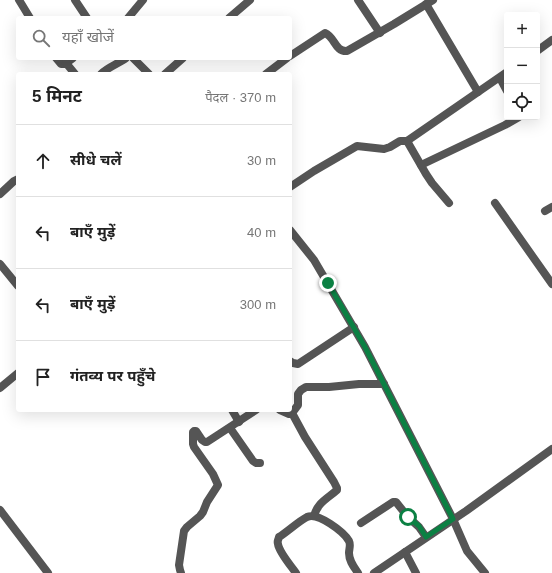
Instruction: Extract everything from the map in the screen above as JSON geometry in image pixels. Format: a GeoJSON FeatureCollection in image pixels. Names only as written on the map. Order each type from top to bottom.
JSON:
{"type":"FeatureCollection","features":[{"type":"Feature","properties":{"kind":"street"},"geometry":{"type":"LineString","coordinates":[[19,0],[29,16]]}},
{"type":"Feature","properties":{"kind":"street"},"geometry":{"type":"LineString","coordinates":[[75,0],[86,16]]}},
{"type":"Feature","properties":{"kind":"street"},"geometry":{"type":"LineString","coordinates":[[130,16],[144,0]]}},
{"type":"Feature","properties":{"kind":"street"},"geometry":{"type":"LineString","coordinates":[[231,16],[250,0]]}},
{"type":"Feature","properties":{"kind":"street"},"geometry":{"type":"LineString","coordinates":[[358,0],[380,33]]}},
{"type":"Feature","properties":{"kind":"street"},"geometry":{"type":"LineString","coordinates":[[292,55],[325,33],[330,36],[339,49],[344,52],[347,51],[380,33],[429,2],[478,92]]}},
{"type":"Feature","properties":{"kind":"street"},"geometry":{"type":"LineString","coordinates":[[540,49],[552,40]]}},
{"type":"Feature","properties":{"kind":"street"},"geometry":{"type":"LineString","coordinates":[[58,60],[61,64],[65,64],[70,60],[74,72]]}},
{"type":"Feature","properties":{"kind":"street"},"geometry":{"type":"LineString","coordinates":[[104,72],[124,60]]}},
{"type":"Feature","properties":{"kind":"street"},"geometry":{"type":"LineString","coordinates":[[135,60],[147,72]]}},
{"type":"Feature","properties":{"kind":"street"},"geometry":{"type":"LineString","coordinates":[[167,72],[181,60]]}},
{"type":"Feature","properties":{"kind":"street"},"geometry":{"type":"LineString","coordinates":[[269,72],[284,60]]}},
{"type":"Feature","properties":{"kind":"street"},"geometry":{"type":"LineString","coordinates":[[292,186],[357,146],[384,149],[400,141],[407,141],[504,75]]}},
{"type":"Feature","properties":{"kind":"street"},"geometry":{"type":"LineString","coordinates":[[500,78],[504,85]]}},
{"type":"Feature","properties":{"kind":"street"},"geometry":{"type":"LineString","coordinates":[[421,165],[513,120]]}},
{"type":"Feature","properties":{"kind":"street"},"geometry":{"type":"LineString","coordinates":[[407,141],[432,183],[449,202]]}},
{"type":"Feature","properties":{"kind":"street"},"geometry":{"type":"LineString","coordinates":[[0,194],[16,180]]}},
{"type":"Feature","properties":{"kind":"street"},"geometry":{"type":"LineString","coordinates":[[494,203],[552,284]]}},
{"type":"Feature","properties":{"kind":"street"},"geometry":{"type":"LineString","coordinates":[[292,232],[314,260],[354,327],[453,519],[467,551],[485,573]]}},
{"type":"Feature","properties":{"kind":"street"},"geometry":{"type":"LineString","coordinates":[[0,264],[16,284]]}},
{"type":"Feature","properties":{"kind":"street"},"geometry":{"type":"LineString","coordinates":[[292,362],[298,364],[354,327]]}},
{"type":"Feature","properties":{"kind":"street"},"geometry":{"type":"LineString","coordinates":[[0,388],[16,376]]}},
{"type":"Feature","properties":{"kind":"street"},"geometry":{"type":"LineString","coordinates":[[292,413],[298,405],[298,394],[306,387],[384,384]]}},
{"type":"Feature","properties":{"kind":"street"},"geometry":{"type":"LineString","coordinates":[[233,412],[239,422]]}},
{"type":"Feature","properties":{"kind":"street"},"geometry":{"type":"LineString","coordinates":[[181,573],[179,565],[184,531],[186,527],[203,512],[207,502],[218,485],[213,474],[194,447],[193,432],[196,431],[202,440],[207,442],[253,412]]}},
{"type":"Feature","properties":{"kind":"street"},"geometry":{"type":"LineString","coordinates":[[284,412],[289,414],[292,413]]}},
{"type":"Feature","properties":{"kind":"street"},"geometry":{"type":"LineString","coordinates":[[292,413],[337,488],[337,490],[318,506],[314,516]]}},
{"type":"Feature","properties":{"kind":"street"},"geometry":{"type":"LineString","coordinates":[[230,428],[253,461],[260,463]]}},
{"type":"Feature","properties":{"kind":"street"},"geometry":{"type":"LineString","coordinates":[[374,573],[552,449]]}},
{"type":"Feature","properties":{"kind":"street"},"geometry":{"type":"LineString","coordinates":[[361,524],[393,502],[396,502],[419,526],[426,537]]}},
{"type":"Feature","properties":{"kind":"street"},"geometry":{"type":"LineString","coordinates":[[0,510],[48,573]]}},
{"type":"Feature","properties":{"kind":"street"},"geometry":{"type":"LineString","coordinates":[[296,573],[281,551],[277,541],[279,537],[307,517],[314,516],[339,529],[349,541],[349,557],[358,573]]}},
{"type":"Feature","properties":{"kind":"street"},"geometry":{"type":"LineString","coordinates":[[404,552],[416,573]]}},
{"type":"Feature","properties":{"kind":"route"},"geometry":{"type":"LineString","coordinates":[[328,283],[365,347],[453,519],[426,537],[419,526],[408,517]]}}]}
